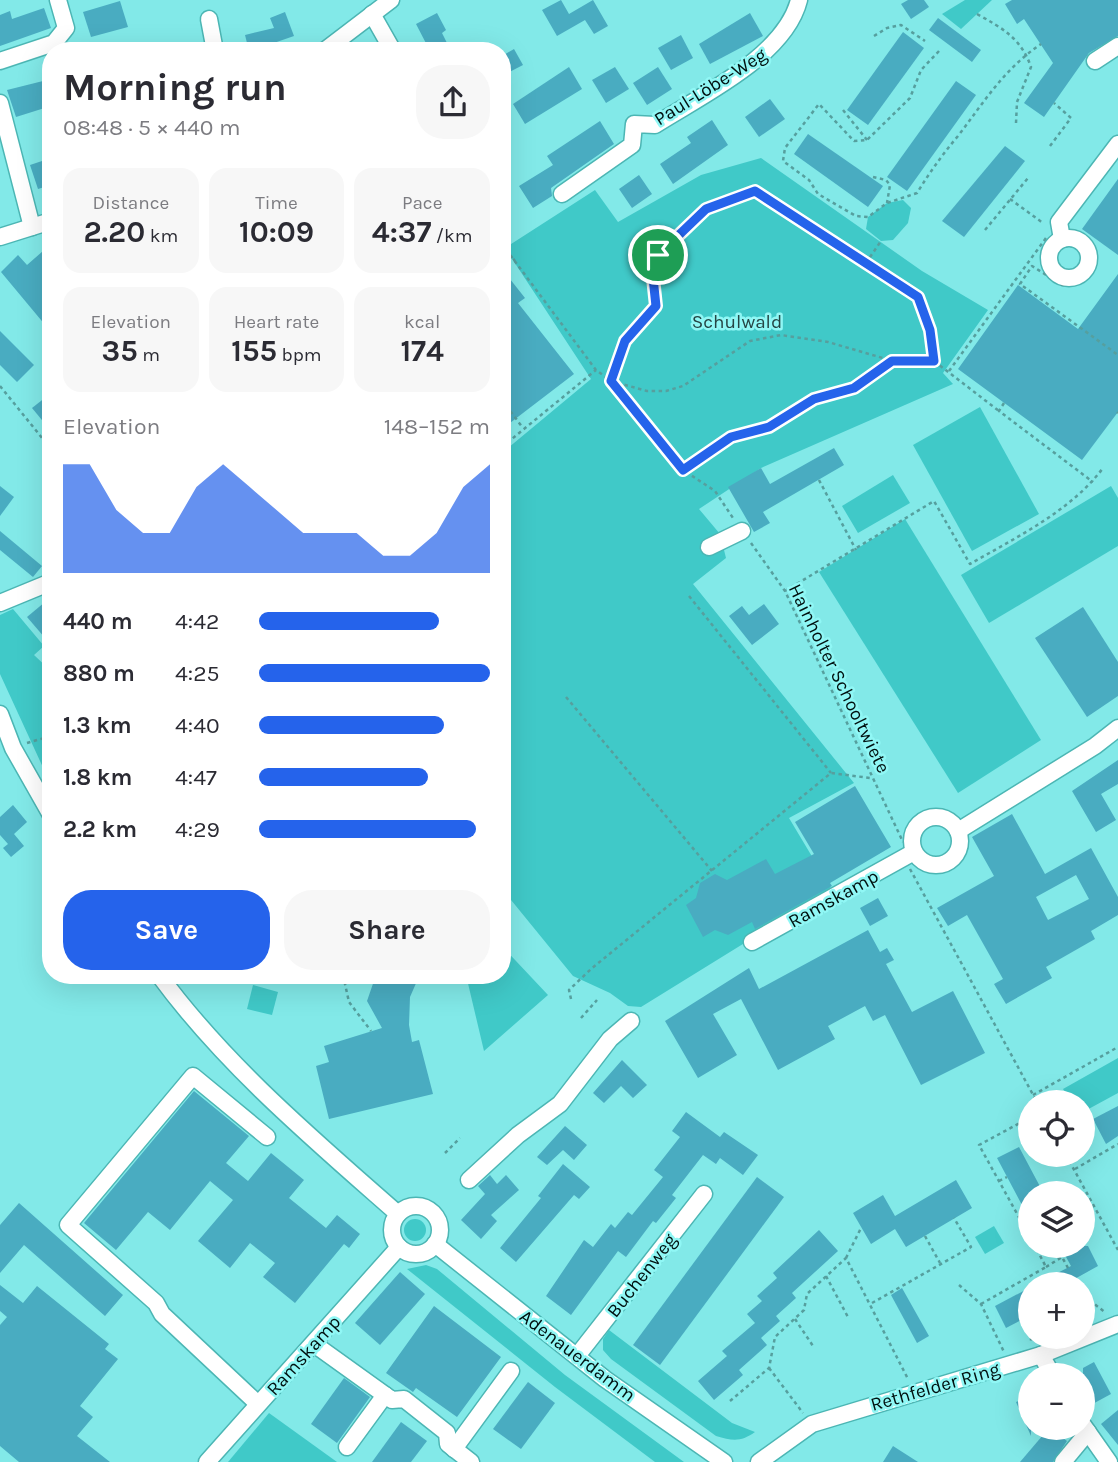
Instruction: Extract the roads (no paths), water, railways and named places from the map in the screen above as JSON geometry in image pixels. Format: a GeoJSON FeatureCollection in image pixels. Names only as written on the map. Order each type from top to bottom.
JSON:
{"type":"FeatureCollection","features":[{"type":"Feature","properties":{"kind":"street"},"geometry":{"type":"LineString","coordinates":[[55,42],[66,28],[58,0]]}},
{"type":"Feature","properties":{"kind":"street"},"geometry":{"type":"LineString","coordinates":[[335,42],[391,0]]}},
{"type":"Feature","properties":{"kind":"street","name":"Paul-Löbe-Weg"},"geometry":{"type":"LineString","coordinates":[[562,194],[632,145],[634,124],[655,125],[766,53],[788,28],[799,0]]}},
{"type":"Feature","properties":{"kind":"street"},"geometry":{"type":"LineString","coordinates":[[372,13],[388,42]]}},
{"type":"Feature","properties":{"kind":"street"},"geometry":{"type":"LineString","coordinates":[[209,19],[213,42]]}},
{"type":"Feature","properties":{"kind":"street"},"geometry":{"type":"LineString","coordinates":[[1095,61],[1118,46]]}},
{"type":"Feature","properties":{"kind":"street"},"geometry":{"type":"LineString","coordinates":[[0,61],[42,47]]}},
{"type":"Feature","properties":{"kind":"street"},"geometry":{"type":"LineString","coordinates":[[0,103],[32,227]]}},
{"type":"Feature","properties":{"kind":"street"},"geometry":{"type":"LineString","coordinates":[[1058,228],[1118,144]]}},
{"type":"Feature","properties":{"kind":"street"},"geometry":{"type":"LineString","coordinates":[[0,237],[42,224]]}},
{"type":"Feature","properties":{"kind":"street"},"geometry":{"type":"LineString","coordinates":[[709,547],[742,531]]}},
{"type":"Feature","properties":{"kind":"street"},"geometry":{"type":"LineString","coordinates":[[0,603],[42,586]]}},
{"type":"Feature","properties":{"kind":"street"},"geometry":{"type":"LineString","coordinates":[[0,714],[6,752],[42,803]]}},
{"type":"Feature","properties":{"kind":"street"},"geometry":{"type":"LineString","coordinates":[[958,831],[1095,746],[1118,728]]}},
{"type":"Feature","properties":{"kind":"street"},"geometry":{"type":"LineString","coordinates":[[944,819],[958,831],[958,850],[946,863],[928,864],[911,854],[913,833],[926,820],[944,819]]}},
{"type":"Feature","properties":{"kind":"street","name":"Ramskamp"},"geometry":{"type":"LineString","coordinates":[[752,942],[911,854]]}},
{"type":"Feature","properties":{"kind":"street"},"geometry":{"type":"LineString","coordinates":[[167,984],[215,1041],[272,1101],[398,1214]]}},
{"type":"Feature","properties":{"kind":"street"},"geometry":{"type":"LineString","coordinates":[[469,1180],[518,1135],[560,1104],[610,1039],[631,1021]]}},
{"type":"Feature","properties":{"kind":"street"},"geometry":{"type":"LineString","coordinates":[[258,1404],[162,1314],[156,1303],[68,1225],[193,1076],[267,1137]]}},
{"type":"Feature","properties":{"kind":"street","name":"Buchenweg"},"geometry":{"type":"LineString","coordinates":[[577,1356],[704,1194]]}},
{"type":"Feature","properties":{"kind":"street"},"geometry":{"type":"LineString","coordinates":[[411,1207],[432,1212],[440,1227],[435,1244],[429,1250],[414,1254],[400,1247],[393,1235],[398,1214],[411,1207]]}},
{"type":"Feature","properties":{"kind":"street","name":"Adenauerdamm"},"geometry":{"type":"LineString","coordinates":[[435,1244],[577,1356],[724,1462]]}},
{"type":"Feature","properties":{"kind":"street","name":"Ramskamp"},"geometry":{"type":"LineString","coordinates":[[207,1462],[400,1247]]}},
{"type":"Feature","properties":{"kind":"street","name":"Rethfelder Ring"},"geometry":{"type":"LineString","coordinates":[[759,1462],[812,1424],[1041,1355],[1114,1320]]}},
{"type":"Feature","properties":{"kind":"street"},"geometry":{"type":"LineString","coordinates":[[314,1344],[392,1400],[404,1399],[447,1433],[448,1444],[471,1462]]}},
{"type":"Feature","properties":{"kind":"street"},"geometry":{"type":"LineString","coordinates":[[1041,1355],[1046,1363]]}},
{"type":"Feature","properties":{"kind":"street"},"geometry":{"type":"LineString","coordinates":[[454,1449],[511,1371]]}},
{"type":"Feature","properties":{"kind":"street"},"geometry":{"type":"LineString","coordinates":[[347,1447],[385,1395]]}},
{"type":"Feature","properties":{"kind":"street"},"geometry":{"type":"LineString","coordinates":[[1063,1462],[1078,1440]]}},
{"type":"Feature","properties":{"kind":"street"},"geometry":{"type":"LineString","coordinates":[[1094,1440],[1109,1462]]}},
{"type":"Feature","properties":{"kind":"park label","name":"Schulwald"},"geometry":{"type":"Point","coordinates":[737,321]}}]}
